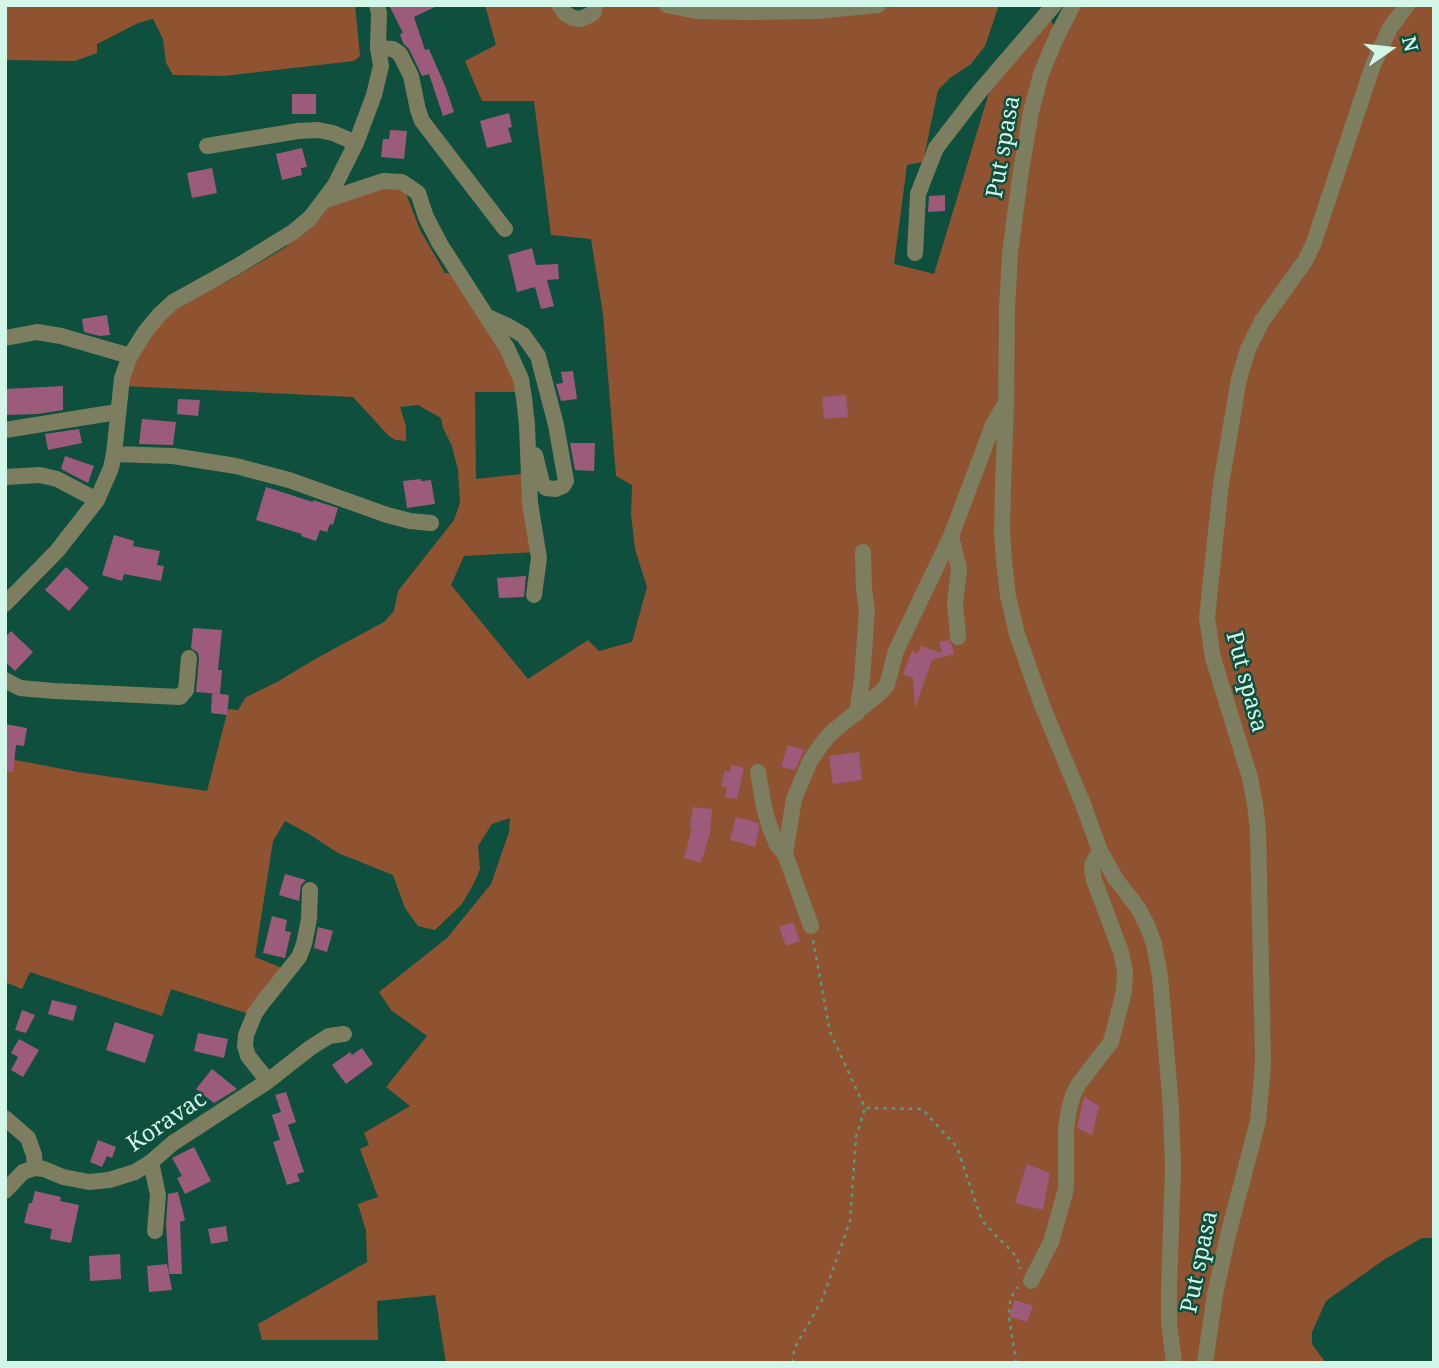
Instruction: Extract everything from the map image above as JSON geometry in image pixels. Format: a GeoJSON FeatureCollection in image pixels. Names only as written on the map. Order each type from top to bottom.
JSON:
{"type":"FeatureCollection","features":[{"type":"Feature","properties":{"kind":"street"},"geometry":{"type":"LineString","coordinates":[[5,604],[57,551],[97,500],[114,454],[122,378],[130,356],[145,332],[173,302],[293,232],[310,218],[335,185],[356,143],[374,95],[380,66],[377,5]]}},
{"type":"Feature","properties":{"kind":"street"},"geometry":{"type":"LineString","coordinates":[[559,5],[566,14],[580,19],[590,15],[595,5]]}},
{"type":"Feature","properties":{"kind":"street"},"geometry":{"type":"LineString","coordinates":[[667,5],[696,11],[747,12],[817,11],[878,5]]}},
{"type":"Feature","properties":{"kind":"street"},"geometry":{"type":"LineString","coordinates":[[915,253],[918,194],[936,148],[980,91],[1054,5]]}},
{"type":"Feature","properties":{"kind":"street","name":"Put spasa"},"geometry":{"type":"LineString","coordinates":[[1073,5],[1041,74],[1031,112],[1020,177],[1010,254],[1007,309],[1002,532],[1008,596],[1017,634],[1042,705],[1100,851],[1115,878],[1138,908],[1154,944],[1160,976],[1172,1144],[1169,1322],[1174,1363]]}},
{"type":"Feature","properties":{"kind":"street","name":"Put spasa"},"geometry":{"type":"LineString","coordinates":[[1205,1363],[1215,1294],[1258,1121],[1264,1063],[1255,804],[1250,778],[1213,658],[1206,618],[1221,484],[1239,379],[1248,349],[1262,321],[1305,261],[1313,245],[1373,65],[1390,28],[1407,5]]}},
{"type":"Feature","properties":{"kind":"street"},"geometry":{"type":"LineString","coordinates":[[378,48],[393,49],[400,54],[411,76],[422,121],[505,229]]}},
{"type":"Feature","properties":{"kind":"street"},"geometry":{"type":"LineString","coordinates":[[207,146],[318,130],[356,143]]}},
{"type":"Feature","properties":{"kind":"street"},"geometry":{"type":"LineString","coordinates":[[323,201],[383,181],[402,182],[418,193],[426,217],[440,244],[507,348],[521,379],[527,425],[530,503],[539,558],[534,594]]}},
{"type":"Feature","properties":{"kind":"street"},"geometry":{"type":"LineString","coordinates":[[488,317],[523,335],[538,356],[556,425],[566,481],[563,486],[556,489],[546,488],[542,483],[527,425]]}},
{"type":"Feature","properties":{"kind":"street"},"geometry":{"type":"LineString","coordinates":[[5,338],[37,332],[69,338],[130,356]]}},
{"type":"Feature","properties":{"kind":"street"},"geometry":{"type":"LineString","coordinates":[[785,854],[794,799],[810,761],[831,733],[887,685],[896,651],[951,536],[993,425],[1006,402]]}},
{"type":"Feature","properties":{"kind":"street"},"geometry":{"type":"LineString","coordinates":[[5,430],[117,412]]}},
{"type":"Feature","properties":{"kind":"street"},"geometry":{"type":"LineString","coordinates":[[114,454],[173,456],[236,466],[289,480],[387,515],[431,523]]}},
{"type":"Feature","properties":{"kind":"street"},"geometry":{"type":"LineString","coordinates":[[5,477],[40,475],[57,479],[97,500]]}},
{"type":"Feature","properties":{"kind":"street"},"geometry":{"type":"LineString","coordinates":[[951,536],[959,569],[955,603],[958,637]]}},
{"type":"Feature","properties":{"kind":"street"},"geometry":{"type":"LineString","coordinates":[[857,713],[867,611],[863,552]]}},
{"type":"Feature","properties":{"kind":"street"},"geometry":{"type":"LineString","coordinates":[[5,680],[20,688],[180,697],[186,690],[189,658]]}},
{"type":"Feature","properties":{"kind":"street"},"geometry":{"type":"LineString","coordinates":[[758,772],[770,828],[777,845],[785,854],[811,926]]}},
{"type":"Feature","properties":{"kind":"street"},"geometry":{"type":"LineString","coordinates":[[1027,1281],[1051,1242],[1066,1189],[1066,1128],[1073,1095],[1111,1042],[1124,991],[1125,971],[1121,952],[1092,870],[1100,851]]}},
{"type":"Feature","properties":{"kind":"street"},"geometry":{"type":"LineString","coordinates":[[268,1081],[248,1056],[246,1035],[255,1013],[299,957],[309,919],[310,890]]}},
{"type":"Feature","properties":{"kind":"street","name":"Koravac"},"geometry":{"type":"LineString","coordinates":[[35,1168],[89,1182],[135,1172],[173,1143],[268,1081],[310,1048],[329,1036],[344,1034]]}},
{"type":"Feature","properties":{"kind":"street"},"geometry":{"type":"LineString","coordinates":[[5,1118],[28,1138],[35,1168],[23,1172],[5,1192]]}},
{"type":"Feature","properties":{"kind":"street"},"geometry":{"type":"LineString","coordinates":[[151,1162],[158,1195],[155,1231]]}},
{"type":"Feature","properties":{"kind":"path"},"geometry":{"type":"LineString","coordinates":[[793,1363],[794,1349],[822,1300],[850,1221],[856,1138],[865,1108],[830,1032],[811,926]]}},
{"type":"Feature","properties":{"kind":"path"},"geometry":{"type":"LineString","coordinates":[[865,1108],[922,1109],[957,1147],[982,1221],[1017,1257],[1027,1281],[1013,1294],[1009,1306],[1016,1363]]}},
{"type":"Feature","properties":{"kind":"shaded area"},"geometry":{"type":"Polygon","coordinates":[[[5,5],[355,5],[360,56],[354,61],[224,76],[173,75],[166,63],[163,39],[153,19],[138,23],[97,44],[97,53],[75,61],[5,60],[5,5]]]}},
{"type":"Feature","properties":{"kind":"shaded area"},"geometry":{"type":"Polygon","coordinates":[[[485,5],[563,5],[572,15],[593,5],[999,5],[985,46],[971,64],[938,90],[923,162],[907,165],[894,264],[934,274],[995,73],[1046,14],[1056,28],[1067,5],[1434,5],[1434,1238],[1422,1238],[1385,1259],[1326,1301],[1312,1332],[1312,1344],[1326,1363],[446,1363],[435,1295],[377,1301],[378,1340],[262,1340],[258,1324],[367,1262],[366,1231],[358,1204],[378,1197],[360,1149],[369,1145],[364,1133],[410,1106],[386,1087],[427,1036],[391,1010],[379,992],[447,938],[491,884],[509,832],[510,818],[492,824],[478,846],[480,869],[474,883],[462,904],[435,930],[418,926],[405,908],[393,875],[338,853],[285,821],[273,841],[255,957],[289,971],[252,1015],[171,989],[162,1016],[30,972],[22,989],[5,982],[5,758],[207,791],[228,709],[238,710],[246,697],[384,622],[394,611],[398,591],[454,520],[460,503],[458,470],[452,446],[441,418],[418,405],[400,407],[406,426],[406,441],[395,440],[388,435],[353,397],[123,386],[136,352],[170,310],[232,279],[286,247],[329,203],[395,182],[404,188],[420,230],[445,273],[455,273],[509,350],[522,392],[475,392],[476,479],[530,473],[536,552],[464,556],[451,585],[528,679],[588,640],[599,651],[632,642],[647,587],[635,549],[631,514],[632,485],[616,476],[603,314],[591,239],[551,235],[534,101],[482,101],[465,61],[496,45],[485,5]]]}},
{"type":"Feature","properties":{"kind":"building"},"geometry":{"type":"Polygon","coordinates":[[[389,5],[439,5],[414,17],[425,50],[429,49],[454,112],[443,116],[429,74],[422,76],[409,49],[403,43],[400,34],[403,33],[389,5]]]}},
{"type":"Feature","properties":{"kind":"building"},"geometry":{"type":"Polygon","coordinates":[[[292,94],[316,94],[316,114],[292,114],[292,94]]]}},
{"type":"Feature","properties":{"kind":"building"},"geometry":{"type":"Polygon","coordinates":[[[509,113],[512,127],[508,128],[512,142],[487,148],[480,121],[509,113]]]}},
{"type":"Feature","properties":{"kind":"building"},"geometry":{"type":"Polygon","coordinates":[[[390,130],[407,131],[404,159],[381,157],[383,139],[389,139],[390,130]]]}},
{"type":"Feature","properties":{"kind":"building"},"geometry":{"type":"Polygon","coordinates":[[[302,148],[307,167],[301,168],[302,175],[282,180],[276,154],[302,148]]]}},
{"type":"Feature","properties":{"kind":"building"},"geometry":{"type":"Polygon","coordinates":[[[212,168],[217,193],[192,198],[187,173],[212,168]]]}},
{"type":"Feature","properties":{"kind":"building"},"geometry":{"type":"Polygon","coordinates":[[[945,195],[945,211],[928,212],[929,196],[945,195]]]}},
{"type":"Feature","properties":{"kind":"building"},"geometry":{"type":"Polygon","coordinates":[[[532,248],[536,265],[558,264],[559,279],[547,280],[554,306],[541,309],[535,287],[517,292],[508,255],[532,248]]]}},
{"type":"Feature","properties":{"kind":"building"},"geometry":{"type":"Polygon","coordinates":[[[107,315],[110,335],[100,336],[84,332],[82,319],[107,315]]]}},
{"type":"Feature","properties":{"kind":"building"},"geometry":{"type":"Polygon","coordinates":[[[573,371],[577,399],[561,401],[556,384],[563,383],[561,372],[573,371]]]}},
{"type":"Feature","properties":{"kind":"building"},"geometry":{"type":"Polygon","coordinates":[[[63,386],[63,410],[5,415],[5,389],[63,386]]]}},
{"type":"Feature","properties":{"kind":"building"},"geometry":{"type":"Polygon","coordinates":[[[846,395],[848,417],[824,419],[822,397],[846,395]]]}},
{"type":"Feature","properties":{"kind":"building"},"geometry":{"type":"Polygon","coordinates":[[[178,399],[200,400],[198,416],[177,414],[178,399]]]}},
{"type":"Feature","properties":{"kind":"building"},"geometry":{"type":"Polygon","coordinates":[[[142,419],[176,422],[173,445],[139,444],[142,419]]]}},
{"type":"Feature","properties":{"kind":"building"},"geometry":{"type":"Polygon","coordinates":[[[79,429],[82,443],[48,450],[45,434],[79,429]]]}},
{"type":"Feature","properties":{"kind":"building"},"geometry":{"type":"Polygon","coordinates":[[[570,443],[595,443],[594,471],[575,470],[570,443]]]}},
{"type":"Feature","properties":{"kind":"building"},"geometry":{"type":"Polygon","coordinates":[[[65,456],[94,466],[88,483],[61,469],[65,456]]]}},
{"type":"Feature","properties":{"kind":"building"},"geometry":{"type":"Polygon","coordinates":[[[431,480],[435,504],[407,508],[403,481],[431,480]]]}},
{"type":"Feature","properties":{"kind":"building"},"geometry":{"type":"Polygon","coordinates":[[[266,487],[338,508],[333,525],[330,524],[327,532],[320,530],[316,541],[256,520],[266,487]]]}},
{"type":"Feature","properties":{"kind":"building"},"geometry":{"type":"Polygon","coordinates":[[[114,535],[134,541],[133,546],[160,551],[157,565],[164,566],[161,581],[124,574],[122,581],[102,575],[114,535]]]}},
{"type":"Feature","properties":{"kind":"building"},"geometry":{"type":"Polygon","coordinates":[[[66,567],[89,588],[69,611],[45,590],[66,567]]]}},
{"type":"Feature","properties":{"kind":"building"},"geometry":{"type":"Polygon","coordinates":[[[526,576],[524,597],[499,598],[497,578],[526,576]]]}},
{"type":"Feature","properties":{"kind":"building"},"geometry":{"type":"Polygon","coordinates":[[[193,628],[222,630],[218,670],[222,670],[220,694],[196,692],[199,658],[198,653],[191,648],[193,628]]]}},
{"type":"Feature","properties":{"kind":"building"},"geometry":{"type":"Polygon","coordinates":[[[11,631],[33,652],[15,671],[5,662],[5,637],[11,631]]]}},
{"type":"Feature","properties":{"kind":"building"},"geometry":{"type":"Polygon","coordinates":[[[948,640],[954,654],[932,660],[915,708],[913,678],[903,674],[912,651],[918,654],[921,646],[942,653],[939,642],[948,640]]]}},
{"type":"Feature","properties":{"kind":"building"},"geometry":{"type":"Polygon","coordinates":[[[212,693],[229,695],[227,715],[211,713],[212,693]]]}},
{"type":"Feature","properties":{"kind":"building"},"geometry":{"type":"Polygon","coordinates":[[[5,724],[27,728],[24,746],[16,745],[13,772],[5,771],[5,724]]]}},
{"type":"Feature","properties":{"kind":"building"},"geometry":{"type":"Polygon","coordinates":[[[788,745],[804,750],[795,770],[781,767],[788,745]]]}},
{"type":"Feature","properties":{"kind":"building"},"geometry":{"type":"Polygon","coordinates":[[[859,752],[862,780],[833,784],[829,756],[859,752]]]}},
{"type":"Feature","properties":{"kind":"building"},"geometry":{"type":"Polygon","coordinates":[[[731,765],[744,768],[737,799],[725,797],[727,788],[721,786],[725,771],[730,772],[731,765]]]}},
{"type":"Feature","properties":{"kind":"building"},"geometry":{"type":"Polygon","coordinates":[[[693,807],[712,809],[710,833],[701,863],[684,858],[692,828],[693,807]]]}},
{"type":"Feature","properties":{"kind":"building"},"geometry":{"type":"Polygon","coordinates":[[[736,817],[758,823],[755,847],[730,840],[736,817]]]}},
{"type":"Feature","properties":{"kind":"building"},"geometry":{"type":"Polygon","coordinates":[[[285,874],[306,880],[301,885],[299,901],[279,895],[285,874]]]}},
{"type":"Feature","properties":{"kind":"building"},"geometry":{"type":"Polygon","coordinates":[[[272,916],[287,920],[285,931],[291,932],[285,958],[263,953],[272,916]]]}},
{"type":"Feature","properties":{"kind":"building"},"geometry":{"type":"Polygon","coordinates":[[[793,922],[800,941],[786,946],[779,927],[793,922]]]}},
{"type":"Feature","properties":{"kind":"building"},"geometry":{"type":"Polygon","coordinates":[[[318,927],[333,931],[327,952],[314,948],[318,927]]]}},
{"type":"Feature","properties":{"kind":"building"},"geometry":{"type":"Polygon","coordinates":[[[52,1000],[77,1006],[73,1021],[48,1014],[52,1000]]]}},
{"type":"Feature","properties":{"kind":"building"},"geometry":{"type":"Polygon","coordinates":[[[22,1010],[35,1015],[26,1033],[15,1030],[22,1010]]]}},
{"type":"Feature","properties":{"kind":"building"},"geometry":{"type":"Polygon","coordinates":[[[115,1022],[154,1035],[145,1063],[106,1050],[115,1022]]]}},
{"type":"Feature","properties":{"kind":"building"},"geometry":{"type":"Polygon","coordinates":[[[198,1033],[228,1039],[224,1058],[194,1051],[198,1033]]]}},
{"type":"Feature","properties":{"kind":"building"},"geometry":{"type":"Polygon","coordinates":[[[19,1039],[39,1050],[23,1077],[11,1070],[18,1057],[11,1053],[19,1039]]]}},
{"type":"Feature","properties":{"kind":"building"},"geometry":{"type":"Polygon","coordinates":[[[362,1048],[373,1064],[346,1084],[332,1065],[350,1052],[352,1055],[362,1048]]]}},
{"type":"Feature","properties":{"kind":"building"},"geometry":{"type":"Polygon","coordinates":[[[212,1069],[237,1089],[214,1103],[196,1089],[212,1069]]]}},
{"type":"Feature","properties":{"kind":"building"},"geometry":{"type":"Polygon","coordinates":[[[286,1092],[296,1122],[288,1125],[304,1172],[297,1174],[300,1181],[287,1185],[273,1142],[280,1140],[272,1115],[281,1112],[275,1095],[286,1092]]]}},
{"type":"Feature","properties":{"kind":"building"},"geometry":{"type":"Polygon","coordinates":[[[1084,1097],[1099,1106],[1092,1135],[1077,1128],[1084,1097]]]}},
{"type":"Feature","properties":{"kind":"building"},"geometry":{"type":"Polygon","coordinates":[[[98,1140],[116,1147],[112,1158],[107,1156],[102,1167],[90,1162],[98,1140]]]}},
{"type":"Feature","properties":{"kind":"building"},"geometry":{"type":"Polygon","coordinates":[[[194,1147],[211,1181],[185,1194],[177,1178],[182,1176],[172,1158],[194,1147]]]}},
{"type":"Feature","properties":{"kind":"building"},"geometry":{"type":"Polygon","coordinates":[[[1027,1164],[1050,1173],[1043,1210],[1015,1203],[1027,1164]]]}},
{"type":"Feature","properties":{"kind":"building"},"geometry":{"type":"Polygon","coordinates":[[[35,1191],[61,1197],[60,1201],[79,1205],[71,1243],[50,1239],[52,1229],[24,1223],[35,1191]]]}},
{"type":"Feature","properties":{"kind":"building"},"geometry":{"type":"Polygon","coordinates":[[[178,1192],[185,1220],[180,1222],[182,1274],[169,1274],[166,1224],[168,1194],[178,1192]]]}},
{"type":"Feature","properties":{"kind":"building"},"geometry":{"type":"Polygon","coordinates":[[[226,1226],[228,1241],[211,1244],[208,1229],[226,1226]]]}},
{"type":"Feature","properties":{"kind":"building"},"geometry":{"type":"Polygon","coordinates":[[[120,1254],[121,1279],[90,1281],[89,1256],[120,1254]]]}},
{"type":"Feature","properties":{"kind":"building"},"geometry":{"type":"Polygon","coordinates":[[[167,1264],[172,1290],[149,1292],[147,1266],[167,1264]]]}},
{"type":"Feature","properties":{"kind":"building"},"geometry":{"type":"Polygon","coordinates":[[[1015,1300],[1033,1306],[1027,1322],[1009,1316],[1015,1300]]]}}]}
